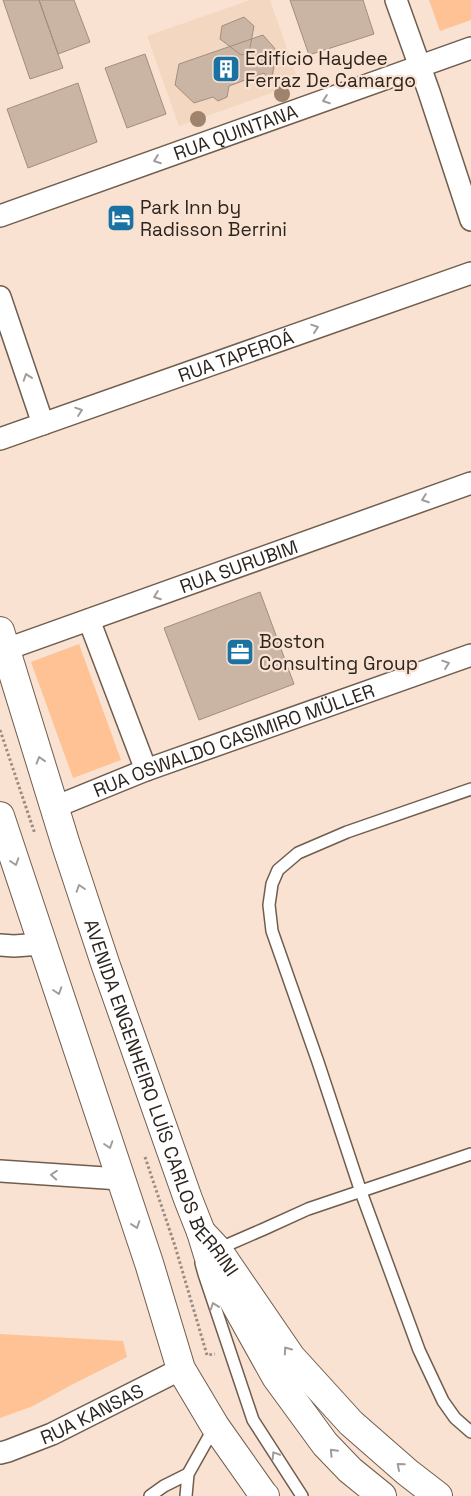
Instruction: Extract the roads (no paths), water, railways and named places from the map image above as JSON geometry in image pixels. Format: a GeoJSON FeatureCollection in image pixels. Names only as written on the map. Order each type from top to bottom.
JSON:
{"type":"FeatureCollection","features":[{"type":"Feature","properties":{"kind":"main road","name":"AVENIDA ENGENHEIRO LUÍS CARLOS BERRINI"},"geometry":{"type":"LineString","coordinates":[[3,640],[105,962],[188,1199],[209,1241],[291,1357],[351,1423],[407,1472],[438,1496]]}},
{"type":"Feature","properties":{"kind":"main road"},"geometry":{"type":"LineString","coordinates":[[0,816],[149,1263],[181,1369],[215,1426],[265,1496]]}},
{"type":"Feature","properties":{"kind":"main road"},"geometry":{"type":"LineString","coordinates":[[209,1241],[208,1255],[276,1377],[324,1444],[350,1470],[382,1496]]}},
{"type":"Feature","properties":{"kind":"street"},"geometry":{"type":"LineString","coordinates":[[396,0],[471,220]]}},
{"type":"Feature","properties":{"kind":"street","name":"RUA QUINTANA"},"geometry":{"type":"LineString","coordinates":[[0,216],[471,48]]}},
{"type":"Feature","properties":{"kind":"street","name":"RUA TAPEROÁ"},"geometry":{"type":"LineString","coordinates":[[0,439],[471,273]]}},
{"type":"Feature","properties":{"kind":"street"},"geometry":{"type":"LineString","coordinates":[[0,297],[43,424]]}},
{"type":"Feature","properties":{"kind":"street","name":"RUA SURUBIM"},"geometry":{"type":"LineString","coordinates":[[3,640],[90,620],[471,483]]}},
{"type":"Feature","properties":{"kind":"street"},"geometry":{"type":"LineString","coordinates":[[90,620],[146,770]]}},
{"type":"Feature","properties":{"kind":"street","name":"RUA OSWALDO CASIMIRO MÜLLER"},"geometry":{"type":"LineString","coordinates":[[55,807],[146,770],[471,656]]}},
{"type":"Feature","properties":{"kind":"street"},"geometry":{"type":"LineString","coordinates":[[0,945],[42,944]]}},
{"type":"Feature","properties":{"kind":"street"},"geometry":{"type":"LineString","coordinates":[[0,1172],[120,1179]]}},
{"type":"Feature","properties":{"kind":"street","name":"RUA KANSAS"},"geometry":{"type":"LineString","coordinates":[[0,1453],[52,1434],[181,1369]]}},
{"type":"Feature","properties":{"kind":"lane"},"geometry":{"type":"LineString","coordinates":[[471,789],[347,832],[298,853],[278,870],[272,884],[269,905],[272,931],[361,1192],[419,1350],[443,1401],[455,1418],[471,1432]]}},
{"type":"Feature","properties":{"kind":"lane"},"geometry":{"type":"LineString","coordinates":[[209,1241],[250,1236],[308,1209],[471,1154]]}},
{"type":"Feature","properties":{"kind":"lane"},"geometry":{"type":"LineString","coordinates":[[188,1199],[204,1274],[253,1420],[302,1496]]}},
{"type":"Feature","properties":{"kind":"lane"},"geometry":{"type":"LineString","coordinates":[[186,1496],[188,1474],[215,1426]]}},
{"type":"Feature","properties":{"kind":"lane"},"geometry":{"type":"LineString","coordinates":[[150,1496],[164,1486],[188,1474]]}},
{"type":"Feature","properties":{"kind":"place","name":"Edifício Haydee Ferraz De Camargo"},"geometry":{"type":"Point","coordinates":[226,69]}},
{"type":"Feature","properties":{"kind":"place","name":"Park Inn by Radisson Berrini"},"geometry":{"type":"Point","coordinates":[121,218]}},
{"type":"Feature","properties":{"kind":"place","name":"Boston Consulting Group"},"geometry":{"type":"Point","coordinates":[240,652]}}]}
